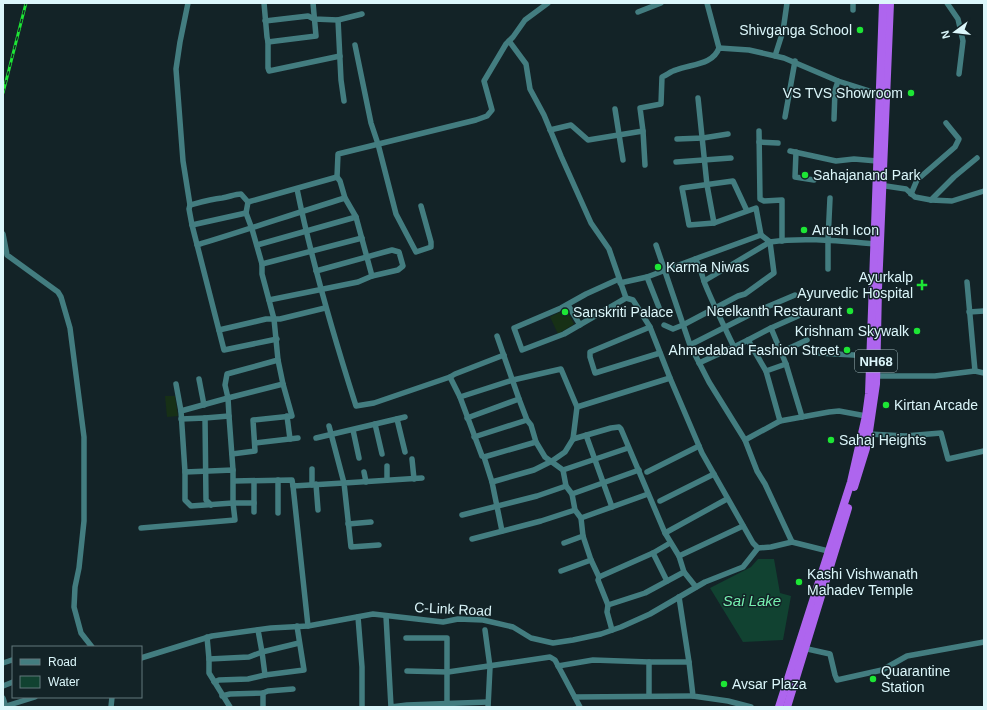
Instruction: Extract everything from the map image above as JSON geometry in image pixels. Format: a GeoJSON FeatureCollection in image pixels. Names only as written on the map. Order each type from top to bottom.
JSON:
{"type":"FeatureCollection","features":[{"type":"Feature","properties":{"kind":"highway","name":"NH68"},"geometry":{"type":"LineString","coordinates":[[779,707],[801,647],[867,445],[869,434],[876,376],[879,185],[877,161],[883,3]]}},
{"type":"Feature","properties":{"kind":"highway","name":"NH68"},"geometry":{"type":"LineString","coordinates":[[831,552],[866,416],[869,394],[874,244],[890,3]]}},
{"type":"Feature","properties":{"kind":"highway","name":"NH68"},"geometry":{"type":"LineString","coordinates":[[787,707],[801,647]]}},
{"type":"Feature","properties":{"kind":"street"},"geometry":{"type":"LineString","coordinates":[[188,3],[176,69],[183,161],[192,225],[224,350],[277,339]]}},
{"type":"Feature","properties":{"kind":"street"},"geometry":{"type":"LineString","coordinates":[[264,3],[269,71],[340,56]]}},
{"type":"Feature","properties":{"kind":"street"},"geometry":{"type":"LineString","coordinates":[[268,42],[316,36],[313,3]]}},
{"type":"Feature","properties":{"kind":"street"},"geometry":{"type":"LineString","coordinates":[[536,3],[540,9]]}},
{"type":"Feature","properties":{"kind":"street"},"geometry":{"type":"LineString","coordinates":[[372,276],[356,217],[345,198],[337,176],[338,154],[487,116],[492,110],[484,81],[524,20],[548,3]]}},
{"type":"Feature","properties":{"kind":"street"},"geometry":{"type":"LineString","coordinates":[[638,12],[661,3]]}},
{"type":"Feature","properties":{"kind":"street"},"geometry":{"type":"LineString","coordinates":[[645,165],[640,108],[661,104],[662,77],[674,70],[708,61],[717,55],[719,48],[707,3]]}},
{"type":"Feature","properties":{"kind":"street"},"geometry":{"type":"LineString","coordinates":[[775,56],[783,31],[787,3]]}},
{"type":"Feature","properties":{"kind":"street"},"geometry":{"type":"LineString","coordinates":[[853,3],[853,10]]}},
{"type":"Feature","properties":{"kind":"street"},"geometry":{"type":"LineString","coordinates":[[947,3],[958,19],[963,41],[959,74]]}},
{"type":"Feature","properties":{"kind":"street"},"geometry":{"type":"LineString","coordinates":[[265,21],[308,16],[314,19],[338,20],[362,14]]}},
{"type":"Feature","properties":{"kind":"street"},"geometry":{"type":"LineString","coordinates":[[338,20],[341,80],[344,101]]}},
{"type":"Feature","properties":{"kind":"street"},"geometry":{"type":"LineString","coordinates":[[509,41],[526,64],[530,89],[544,115],[591,223],[609,249],[626,298]]}},
{"type":"Feature","properties":{"kind":"street"},"geometry":{"type":"LineString","coordinates":[[355,45],[368,112],[396,214],[416,252],[431,247],[421,206]]}},
{"type":"Feature","properties":{"kind":"street"},"geometry":{"type":"LineString","coordinates":[[719,48],[749,50],[795,61],[838,81],[879,94]]}},
{"type":"Feature","properties":{"kind":"street"},"geometry":{"type":"LineString","coordinates":[[785,117],[795,61]]}},
{"type":"Feature","properties":{"kind":"street"},"geometry":{"type":"LineString","coordinates":[[834,119],[835,90],[838,81]]}},
{"type":"Feature","properties":{"kind":"street"},"geometry":{"type":"LineString","coordinates":[[698,98],[707,184],[714,223]]}},
{"type":"Feature","properties":{"kind":"street"},"geometry":{"type":"LineString","coordinates":[[615,109],[623,160]]}},
{"type":"Feature","properties":{"kind":"street"},"geometry":{"type":"LineString","coordinates":[[911,194],[917,180],[955,147],[959,139],[946,123]]}},
{"type":"Feature","properties":{"kind":"street"},"geometry":{"type":"LineString","coordinates":[[550,130],[571,125],[588,140],[643,131]]}},
{"type":"Feature","properties":{"kind":"street"},"geometry":{"type":"LineString","coordinates":[[759,131],[760,199],[764,201],[782,200],[782,240]]}},
{"type":"Feature","properties":{"kind":"street"},"geometry":{"type":"LineString","coordinates":[[676,139],[702,138],[728,134]]}},
{"type":"Feature","properties":{"kind":"street"},"geometry":{"type":"LineString","coordinates":[[759,142],[778,143]]}},
{"type":"Feature","properties":{"kind":"street"},"geometry":{"type":"LineString","coordinates":[[790,151],[836,161],[854,159],[877,161]]}},
{"type":"Feature","properties":{"kind":"street"},"geometry":{"type":"LineString","coordinates":[[796,152],[795,177],[814,180]]}},
{"type":"Feature","properties":{"kind":"street"},"geometry":{"type":"LineString","coordinates":[[676,162],[731,158]]}},
{"type":"Feature","properties":{"kind":"street"},"geometry":{"type":"LineString","coordinates":[[931,200],[954,177],[978,158]]}},
{"type":"Feature","properties":{"kind":"street"},"geometry":{"type":"LineString","coordinates":[[248,202],[297,189],[337,176]]}},
{"type":"Feature","properties":{"kind":"street"},"geometry":{"type":"LineString","coordinates":[[664,325],[673,329],[683,325],[738,296],[746,294],[774,272],[770,242],[761,235],[756,208],[714,223],[689,225],[682,188],[733,181],[747,211]]}},
{"type":"Feature","properties":{"kind":"street"},"geometry":{"type":"LineString","coordinates":[[879,185],[906,189],[915,197],[931,200],[952,201],[984,191]]}},
{"type":"Feature","properties":{"kind":"street"},"geometry":{"type":"LineString","coordinates":[[297,189],[305,231],[325,308],[356,406],[374,403],[450,377],[504,355]]}},
{"type":"Feature","properties":{"kind":"street"},"geometry":{"type":"LineString","coordinates":[[190,206],[216,198],[241,194],[248,202]]}},
{"type":"Feature","properties":{"kind":"street"},"geometry":{"type":"LineString","coordinates":[[197,245],[252,229],[301,211],[345,198]]}},
{"type":"Feature","properties":{"kind":"street"},"geometry":{"type":"LineString","coordinates":[[828,269],[830,198]]}},
{"type":"Feature","properties":{"kind":"street"},"geometry":{"type":"LineString","coordinates":[[232,454],[256,451],[253,420],[292,416],[278,360],[274,319],[262,274],[262,264],[246,213],[248,202]]}},
{"type":"Feature","properties":{"kind":"street"},"geometry":{"type":"LineString","coordinates":[[192,225],[246,213]]}},
{"type":"Feature","properties":{"kind":"street"},"geometry":{"type":"LineString","coordinates":[[257,245],[356,217]]}},
{"type":"Feature","properties":{"kind":"street"},"geometry":{"type":"LineString","coordinates":[[3,234],[7,254],[59,293],[70,328],[84,437],[84,521],[79,568],[75,587],[74,607],[81,633],[91,646]]}},
{"type":"Feature","properties":{"kind":"street"},"geometry":{"type":"LineString","coordinates":[[761,235],[647,277],[620,281],[586,294],[568,305],[514,328],[522,350],[564,334],[626,298],[633,300],[650,327],[699,446],[727,499],[753,543],[758,548],[771,547],[792,542],[831,552]]}},
{"type":"Feature","properties":{"kind":"street"},"geometry":{"type":"LineString","coordinates":[[262,264],[362,238]]}},
{"type":"Feature","properties":{"kind":"street"},"geometry":{"type":"LineString","coordinates":[[704,281],[770,242],[782,240],[828,240],[874,244]]}},
{"type":"Feature","properties":{"kind":"street"},"geometry":{"type":"LineString","coordinates":[[656,245],[690,345],[699,363],[745,440],[757,471],[765,484],[792,542]]}},
{"type":"Feature","properties":{"kind":"street"},"geometry":{"type":"LineString","coordinates":[[269,300],[358,282],[372,276],[398,270],[403,266],[403,262],[399,252],[397,250],[392,250],[316,271]]}},
{"type":"Feature","properties":{"kind":"street"},"geometry":{"type":"LineString","coordinates":[[694,259],[697,262],[715,308],[734,347]]}},
{"type":"Feature","properties":{"kind":"street"},"geometry":{"type":"LineString","coordinates":[[647,277],[660,310]]}},
{"type":"Feature","properties":{"kind":"street"},"geometry":{"type":"LineString","coordinates":[[967,282],[975,371]]}},
{"type":"Feature","properties":{"kind":"street"},"geometry":{"type":"LineString","coordinates":[[690,345],[755,312],[795,296]]}},
{"type":"Feature","properties":{"kind":"street"},"geometry":{"type":"LineString","coordinates":[[568,305],[580,325]]}},
{"type":"Feature","properties":{"kind":"street"},"geometry":{"type":"LineString","coordinates":[[219,330],[266,319],[274,319],[325,308]]}},
{"type":"Feature","properties":{"kind":"street"},"geometry":{"type":"LineString","coordinates":[[969,312],[984,311]]}},
{"type":"Feature","properties":{"kind":"street"},"geometry":{"type":"LineString","coordinates":[[699,363],[798,316]]}},
{"type":"Feature","properties":{"kind":"street"},"geometry":{"type":"LineString","coordinates":[[650,327],[590,352],[595,373],[660,353]]}},
{"type":"Feature","properties":{"kind":"street"},"geometry":{"type":"LineString","coordinates":[[771,328],[786,364],[802,417]]}},
{"type":"Feature","properties":{"kind":"street"},"geometry":{"type":"LineString","coordinates":[[497,336],[536,442],[545,457],[563,470],[566,486],[572,494],[575,510],[581,518],[583,536],[608,605],[607,612],[612,630]]}},
{"type":"Feature","properties":{"kind":"street"},"geometry":{"type":"LineString","coordinates":[[748,340],[766,371],[780,421]]}},
{"type":"Feature","properties":{"kind":"street"},"geometry":{"type":"LineString","coordinates":[[781,352],[807,340]]}},
{"type":"Feature","properties":{"kind":"street"},"geometry":{"type":"LineString","coordinates":[[819,353],[870,356]]}},
{"type":"Feature","properties":{"kind":"street"},"geometry":{"type":"LineString","coordinates":[[141,528],[235,520],[233,502],[234,481],[228,398],[225,385],[227,374],[278,360]]}},
{"type":"Feature","properties":{"kind":"street"},"geometry":{"type":"LineString","coordinates":[[766,371],[786,364]]}},
{"type":"Feature","properties":{"kind":"street"},"geometry":{"type":"LineString","coordinates":[[460,397],[513,380],[561,369],[577,407],[573,439],[565,452],[552,461],[534,470],[492,482]]}},
{"type":"Feature","properties":{"kind":"street"},"geometry":{"type":"LineString","coordinates":[[876,376],[935,376],[975,371],[984,373]]}},
{"type":"Feature","properties":{"kind":"street"},"geometry":{"type":"LineString","coordinates":[[450,377],[460,397],[482,456],[484,457],[492,482],[502,531]]}},
{"type":"Feature","properties":{"kind":"street"},"geometry":{"type":"LineString","coordinates":[[577,407],[670,378]]}},
{"type":"Feature","properties":{"kind":"street"},"geometry":{"type":"LineString","coordinates":[[199,379],[204,405]]}},
{"type":"Feature","properties":{"kind":"street"},"geometry":{"type":"LineString","coordinates":[[176,384],[181,411],[185,472],[185,500],[191,506],[233,502],[254,503]]}},
{"type":"Feature","properties":{"kind":"street"},"geometry":{"type":"LineString","coordinates":[[181,411],[283,384]]}},
{"type":"Feature","properties":{"kind":"street"},"geometry":{"type":"LineString","coordinates":[[467,418],[519,399]]}},
{"type":"Feature","properties":{"kind":"street"},"geometry":{"type":"LineString","coordinates":[[745,440],[780,421],[839,411],[866,416]]}},
{"type":"Feature","properties":{"kind":"street"},"geometry":{"type":"LineString","coordinates":[[181,419],[229,416]]}},
{"type":"Feature","properties":{"kind":"street"},"geometry":{"type":"LineString","coordinates":[[287,416],[290,439]]}},
{"type":"Feature","properties":{"kind":"street"},"geometry":{"type":"LineString","coordinates":[[316,438],[405,417]]}},
{"type":"Feature","properties":{"kind":"street"},"geometry":{"type":"LineString","coordinates":[[205,418],[206,500],[211,505]]}},
{"type":"Feature","properties":{"kind":"street"},"geometry":{"type":"LineString","coordinates":[[397,419],[405,452]]}},
{"type":"Feature","properties":{"kind":"street"},"geometry":{"type":"LineString","coordinates":[[474,436],[527,420]]}},
{"type":"Feature","properties":{"kind":"street"},"geometry":{"type":"LineString","coordinates":[[375,424],[382,454]]}},
{"type":"Feature","properties":{"kind":"street"},"geometry":{"type":"LineString","coordinates":[[329,426],[344,483],[350,547],[379,545]]}},
{"type":"Feature","properties":{"kind":"street"},"geometry":{"type":"LineString","coordinates":[[573,439],[619,427],[623,432],[628,448],[639,470],[665,533],[679,556],[684,572],[696,587]]}},
{"type":"Feature","properties":{"kind":"street"},"geometry":{"type":"LineString","coordinates":[[353,430],[359,458]]}},
{"type":"Feature","properties":{"kind":"street"},"geometry":{"type":"LineString","coordinates":[[869,434],[905,436],[941,433],[948,459],[984,451]]}},
{"type":"Feature","properties":{"kind":"street"},"geometry":{"type":"LineString","coordinates":[[586,435],[612,507]]}},
{"type":"Feature","properties":{"kind":"street"},"geometry":{"type":"LineString","coordinates":[[255,443],[298,438]]}},
{"type":"Feature","properties":{"kind":"street"},"geometry":{"type":"LineString","coordinates":[[484,457],[536,442]]}},
{"type":"Feature","properties":{"kind":"street"},"geometry":{"type":"LineString","coordinates":[[647,472],[699,446]]}},
{"type":"Feature","properties":{"kind":"street"},"geometry":{"type":"LineString","coordinates":[[563,470],[628,448]]}},
{"type":"Feature","properties":{"kind":"street"},"geometry":{"type":"LineString","coordinates":[[412,459],[414,479]]}},
{"type":"Feature","properties":{"kind":"street"},"geometry":{"type":"LineString","coordinates":[[387,466],[387,480]]}},
{"type":"Feature","properties":{"kind":"street"},"geometry":{"type":"LineString","coordinates":[[312,469],[318,510]]}},
{"type":"Feature","properties":{"kind":"street"},"geometry":{"type":"LineString","coordinates":[[185,472],[233,470]]}},
{"type":"Feature","properties":{"kind":"street"},"geometry":{"type":"LineString","coordinates":[[572,494],[639,470]]}},
{"type":"Feature","properties":{"kind":"street"},"geometry":{"type":"LineString","coordinates":[[364,472],[366,482]]}},
{"type":"Feature","properties":{"kind":"street"},"geometry":{"type":"LineString","coordinates":[[660,501],[714,474]]}},
{"type":"Feature","properties":{"kind":"street"},"geometry":{"type":"LineString","coordinates":[[293,486],[422,478]]}},
{"type":"Feature","properties":{"kind":"street"},"geometry":{"type":"LineString","coordinates":[[278,480],[278,513]]}},
{"type":"Feature","properties":{"kind":"street"},"geometry":{"type":"LineString","coordinates":[[234,481],[292,480],[308,626]]}},
{"type":"Feature","properties":{"kind":"street"},"geometry":{"type":"LineString","coordinates":[[254,481],[254,512]]}},
{"type":"Feature","properties":{"kind":"street"},"geometry":{"type":"LineString","coordinates":[[462,515],[537,496],[566,486]]}},
{"type":"Feature","properties":{"kind":"street"},"geometry":{"type":"LineString","coordinates":[[581,518],[648,494]]}},
{"type":"Feature","properties":{"kind":"street"},"geometry":{"type":"LineString","coordinates":[[665,533],[727,499]]}},
{"type":"Feature","properties":{"kind":"street"},"geometry":{"type":"LineString","coordinates":[[472,539],[541,521],[575,510]]}},
{"type":"Feature","properties":{"kind":"street"},"geometry":{"type":"LineString","coordinates":[[348,524],[370,522]]}},
{"type":"Feature","properties":{"kind":"street"},"geometry":{"type":"LineString","coordinates":[[679,556],[743,526]]}},
{"type":"Feature","properties":{"kind":"street"},"geometry":{"type":"LineString","coordinates":[[564,543],[583,536]]}},
{"type":"Feature","properties":{"kind":"street"},"geometry":{"type":"LineString","coordinates":[[599,577],[653,553],[670,543]]}},
{"type":"Feature","properties":{"kind":"street","name":"C-Link Road"},"geometry":{"type":"LineString","coordinates":[[142,658],[212,636],[258,630],[308,626],[358,618],[373,614],[443,622],[458,619],[482,620],[513,627],[531,638],[553,643],[573,640],[612,630],[650,614],[705,582],[743,567],[758,548]]}},
{"type":"Feature","properties":{"kind":"street"},"geometry":{"type":"LineString","coordinates":[[653,553],[667,581]]}},
{"type":"Feature","properties":{"kind":"street"},"geometry":{"type":"LineString","coordinates":[[561,571],[591,560]]}},
{"type":"Feature","properties":{"kind":"street"},"geometry":{"type":"LineString","coordinates":[[608,605],[645,592],[684,572]]}},
{"type":"Feature","properties":{"kind":"street"},"geometry":{"type":"LineString","coordinates":[[679,596],[693,696]]}},
{"type":"Feature","properties":{"kind":"street"},"geometry":{"type":"LineString","coordinates":[[386,616],[391,707],[447,703],[488,704],[490,667],[485,630]]}},
{"type":"Feature","properties":{"kind":"street"},"geometry":{"type":"LineString","coordinates":[[358,618],[362,667],[362,707]]}},
{"type":"Feature","properties":{"kind":"street"},"geometry":{"type":"LineString","coordinates":[[214,682],[219,680],[248,679],[265,675],[304,670],[297,626]]}},
{"type":"Feature","properties":{"kind":"street"},"geometry":{"type":"LineString","coordinates":[[258,630],[265,675]]}},
{"type":"Feature","properties":{"kind":"street"},"geometry":{"type":"LineString","coordinates":[[207,637],[209,673],[230,707]]}},
{"type":"Feature","properties":{"kind":"street"},"geometry":{"type":"LineString","coordinates":[[406,638],[447,638],[447,703]]}},
{"type":"Feature","properties":{"kind":"street"},"geometry":{"type":"LineString","coordinates":[[801,647],[830,654],[837,680],[882,670],[907,656],[984,642]]}},
{"type":"Feature","properties":{"kind":"street"},"geometry":{"type":"LineString","coordinates":[[209,659],[249,657],[262,652],[299,644]]}},
{"type":"Feature","properties":{"kind":"street"},"geometry":{"type":"LineString","coordinates":[[407,671],[448,672],[550,657],[558,666],[580,707]]}},
{"type":"Feature","properties":{"kind":"street"},"geometry":{"type":"LineString","coordinates":[[3,663],[12,660]]}},
{"type":"Feature","properties":{"kind":"street"},"geometry":{"type":"LineString","coordinates":[[558,666],[593,660],[689,662]]}},
{"type":"Feature","properties":{"kind":"street"},"geometry":{"type":"LineString","coordinates":[[649,662],[649,696]]}},
{"type":"Feature","properties":{"kind":"street"},"geometry":{"type":"LineString","coordinates":[[222,696],[230,694],[293,689]]}},
{"type":"Feature","properties":{"kind":"street"},"geometry":{"type":"LineString","coordinates":[[263,707],[264,692]]}},
{"type":"Feature","properties":{"kind":"street"},"geometry":{"type":"LineString","coordinates":[[575,697],[693,696],[728,701],[751,707]]}},
{"type":"Feature","properties":{"kind":"street"},"geometry":{"type":"LineString","coordinates":[[3,698],[5,707],[32,698]]}},
{"type":"Feature","properties":{"kind":"shaded area"},"geometry":{"type":"Polygon","coordinates":[[[566,309],[574,324],[558,334],[550,317],[566,309]]]}},
{"type":"Feature","properties":{"kind":"shaded area"},"geometry":{"type":"Polygon","coordinates":[[[165,396],[175,396],[178,416],[167,417],[165,396]]]}},
{"type":"Feature","properties":{"kind":"water","name":"Sai Lake"},"geometry":{"type":"Polygon","coordinates":[[[758,559],[774,559],[780,593],[791,596],[783,640],[743,642],[710,588],[751,567],[758,559]]]}},
{"type":"Feature","properties":{"kind":"railway"},"geometry":{"type":"LineString","coordinates":[[3,93],[26,3]]}},
{"type":"Feature","properties":{"kind":"place","name":"Shivganga School"},"geometry":{"type":"Point","coordinates":[860,30]}},
{"type":"Feature","properties":{"kind":"place","name":"VS TVS Showroom"},"geometry":{"type":"Point","coordinates":[911,93]}},
{"type":"Feature","properties":{"kind":"place","name":"Sahajanand Park"},"geometry":{"type":"Point","coordinates":[805,175]}},
{"type":"Feature","properties":{"kind":"place","name":"Arush Icon"},"geometry":{"type":"Point","coordinates":[804,230]}},
{"type":"Feature","properties":{"kind":"place","name":"Karma Niwas"},"geometry":{"type":"Point","coordinates":[658,267]}},
{"type":"Feature","properties":{"kind":"place","name":"Ayurkalp Ayurvedic Hospital"},"geometry":{"type":"Point","coordinates":[922,285]}},
{"type":"Feature","properties":{"kind":"place","name":"Neelkanth Restaurant"},"geometry":{"type":"Point","coordinates":[850,311]}},
{"type":"Feature","properties":{"kind":"place","name":"Sanskriti Palace"},"geometry":{"type":"Point","coordinates":[565,312]}},
{"type":"Feature","properties":{"kind":"place","name":"Krishnam Skywalk"},"geometry":{"type":"Point","coordinates":[917,331]}},
{"type":"Feature","properties":{"kind":"place","name":"Ahmedabad Fashion Street"},"geometry":{"type":"Point","coordinates":[847,350]}},
{"type":"Feature","properties":{"kind":"place","name":"Kirtan Arcade"},"geometry":{"type":"Point","coordinates":[886,405]}},
{"type":"Feature","properties":{"kind":"place","name":"Sahaj Heights"},"geometry":{"type":"Point","coordinates":[831,440]}},
{"type":"Feature","properties":{"kind":"place","name":"Kashi Vishwanath Mahadev Temple"},"geometry":{"type":"Point","coordinates":[799,582]}},
{"type":"Feature","properties":{"kind":"place","name":"Quarantine Station"},"geometry":{"type":"Point","coordinates":[873,679]}},
{"type":"Feature","properties":{"kind":"place","name":"Avsar Plaza"},"geometry":{"type":"Point","coordinates":[724,684]}}]}
